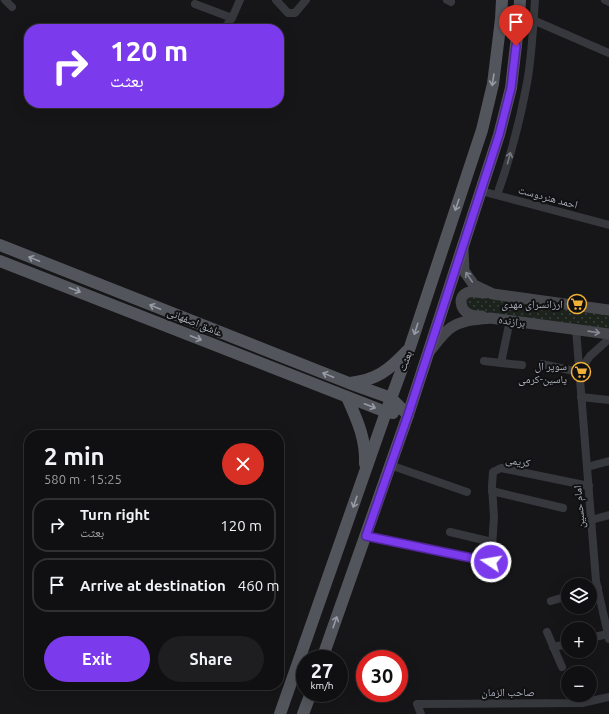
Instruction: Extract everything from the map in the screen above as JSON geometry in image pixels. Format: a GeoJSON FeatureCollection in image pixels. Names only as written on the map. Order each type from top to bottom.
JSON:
{"type":"FeatureCollection","features":[{"type":"Feature","properties":{"kind":"main road","name":"بعثت"},"geometry":{"type":"LineString","coordinates":[[280,714],[410,347],[482,130],[493,84],[502,0]]}},
{"type":"Feature","properties":{"kind":"main road","name":"بعثت"},"geometry":{"type":"LineString","coordinates":[[325,650],[408,415],[499,135],[511,88],[520,0]]}},
{"type":"Feature","properties":{"kind":"main road"},"geometry":{"type":"LineString","coordinates":[[482,130],[499,135]]}},
{"type":"Feature","properties":{"kind":"main road","name":"عاشق اصفهانی"},"geometry":{"type":"LineString","coordinates":[[0,245],[349,383],[391,398]]}},
{"type":"Feature","properties":{"kind":"main road"},"geometry":{"type":"LineString","coordinates":[[463,248],[464,271],[474,285],[493,294]]}},
{"type":"Feature","properties":{"kind":"main road","name":"عاشق اصفهانی"},"geometry":{"type":"LineString","coordinates":[[0,261],[386,412],[408,415]]}},
{"type":"Feature","properties":{"kind":"main road"},"geometry":{"type":"LineString","coordinates":[[490,318],[469,314],[462,309],[460,304],[464,295],[468,292],[493,294],[609,310]]}},
{"type":"Feature","properties":{"kind":"main road","name":"برازنده"},"geometry":{"type":"LineString","coordinates":[[428,353],[448,330],[460,323],[470,320],[490,318],[510,320],[609,334]]}},
{"type":"Feature","properties":{"kind":"main road"},"geometry":{"type":"LineString","coordinates":[[349,383],[363,382],[377,377],[390,368],[410,347]]}},
{"type":"Feature","properties":{"kind":"main road"},"geometry":{"type":"LineString","coordinates":[[347,397],[361,427],[364,440],[364,476]]}},
{"type":"Feature","properties":{"kind":"main road"},"geometry":{"type":"LineString","coordinates":[[391,398],[408,415]]}},
{"type":"Feature","properties":{"kind":"main road"},"geometry":{"type":"LineString","coordinates":[[303,714],[307,702]]}},
{"type":"Feature","properties":{"kind":"street"},"geometry":{"type":"LineString","coordinates":[[5,0],[12,7]]}},
{"type":"Feature","properties":{"kind":"street"},"geometry":{"type":"LineString","coordinates":[[228,24],[240,0]]}},
{"type":"Feature","properties":{"kind":"street"},"geometry":{"type":"LineString","coordinates":[[276,0],[288,13],[295,13],[306,0]]}},
{"type":"Feature","properties":{"kind":"street"},"geometry":{"type":"LineString","coordinates":[[497,195],[518,125],[527,82],[534,0]]}},
{"type":"Feature","properties":{"kind":"street"},"geometry":{"type":"LineString","coordinates":[[605,0],[609,2]]}},
{"type":"Feature","properties":{"kind":"street"},"geometry":{"type":"LineString","coordinates":[[195,4],[232,18]]}},
{"type":"Feature","properties":{"kind":"street"},"geometry":{"type":"LineString","coordinates":[[533,20],[609,53]]}},
{"type":"Feature","properties":{"kind":"street","name":"احمد هنردوست"},"geometry":{"type":"LineString","coordinates":[[481,191],[609,223]]}},
{"type":"Feature","properties":{"kind":"street"},"geometry":{"type":"LineString","coordinates":[[501,363],[510,320]]}},
{"type":"Feature","properties":{"kind":"street","name":"امام حسین"},"geometry":{"type":"LineString","coordinates":[[576,329],[589,486],[594,578]]}},
{"type":"Feature","properties":{"kind":"street"},"geometry":{"type":"LineString","coordinates":[[542,364],[580,372],[590,356],[609,338]]}},
{"type":"Feature","properties":{"kind":"street"},"geometry":{"type":"LineString","coordinates":[[484,361],[522,365]]}},
{"type":"Feature","properties":{"kind":"street"},"geometry":{"type":"LineString","coordinates":[[581,397],[609,400]]}},
{"type":"Feature","properties":{"kind":"street"},"geometry":{"type":"LineString","coordinates":[[587,467],[609,461]]}},
{"type":"Feature","properties":{"kind":"street"},"geometry":{"type":"LineString","coordinates":[[390,465],[467,492]]}},
{"type":"Feature","properties":{"kind":"street","name":"کریمی"},"geometry":{"type":"LineString","coordinates":[[366,536],[491,562],[494,517],[492,491],[493,472],[501,468],[589,486]]}},
{"type":"Feature","properties":{"kind":"street"},"geometry":{"type":"LineString","coordinates":[[492,491],[562,508]]}},
{"type":"Feature","properties":{"kind":"street"},"geometry":{"type":"LineString","coordinates":[[591,520],[609,515]]}},
{"type":"Feature","properties":{"kind":"street"},"geometry":{"type":"LineString","coordinates":[[450,532],[492,544]]}},
{"type":"Feature","properties":{"kind":"street"},"geometry":{"type":"LineString","coordinates":[[551,601],[561,598]]}},
{"type":"Feature","properties":{"kind":"street","name":"امام حسین"},"geometry":{"type":"LineString","coordinates":[[597,599],[608,637]]}},
{"type":"Feature","properties":{"kind":"street"},"geometry":{"type":"LineString","coordinates":[[547,632],[562,666]]}},
{"type":"Feature","properties":{"kind":"street"},"geometry":{"type":"LineString","coordinates":[[597,638],[608,637]]}},
{"type":"Feature","properties":{"kind":"street"},"geometry":{"type":"LineString","coordinates":[[553,647],[561,645]]}},
{"type":"Feature","properties":{"kind":"street","name":"صاحب الزمان"},"geometry":{"type":"LineString","coordinates":[[421,714],[417,704],[582,703],[609,697]]}},
{"type":"Feature","properties":{"kind":"shaded area"},"geometry":{"type":"Polygon","coordinates":[[[473,295],[609,315],[609,329],[470,311],[467,304],[467,298],[473,295]]]}},
{"type":"Feature","properties":{"kind":"place","name":"ارزانسرای مهدی"},"geometry":{"type":"Point","coordinates":[577,304]}},
{"type":"Feature","properties":{"kind":"place","name":"سوپر ال یاسین-کرمی"},"geometry":{"type":"Point","coordinates":[581,372]}},
{"type":"Feature","properties":{"kind":"route"},"geometry":{"type":"LineString","coordinates":[[491,562],[366,536],[408,415],[499,135],[511,88],[516,46]]}}]}
